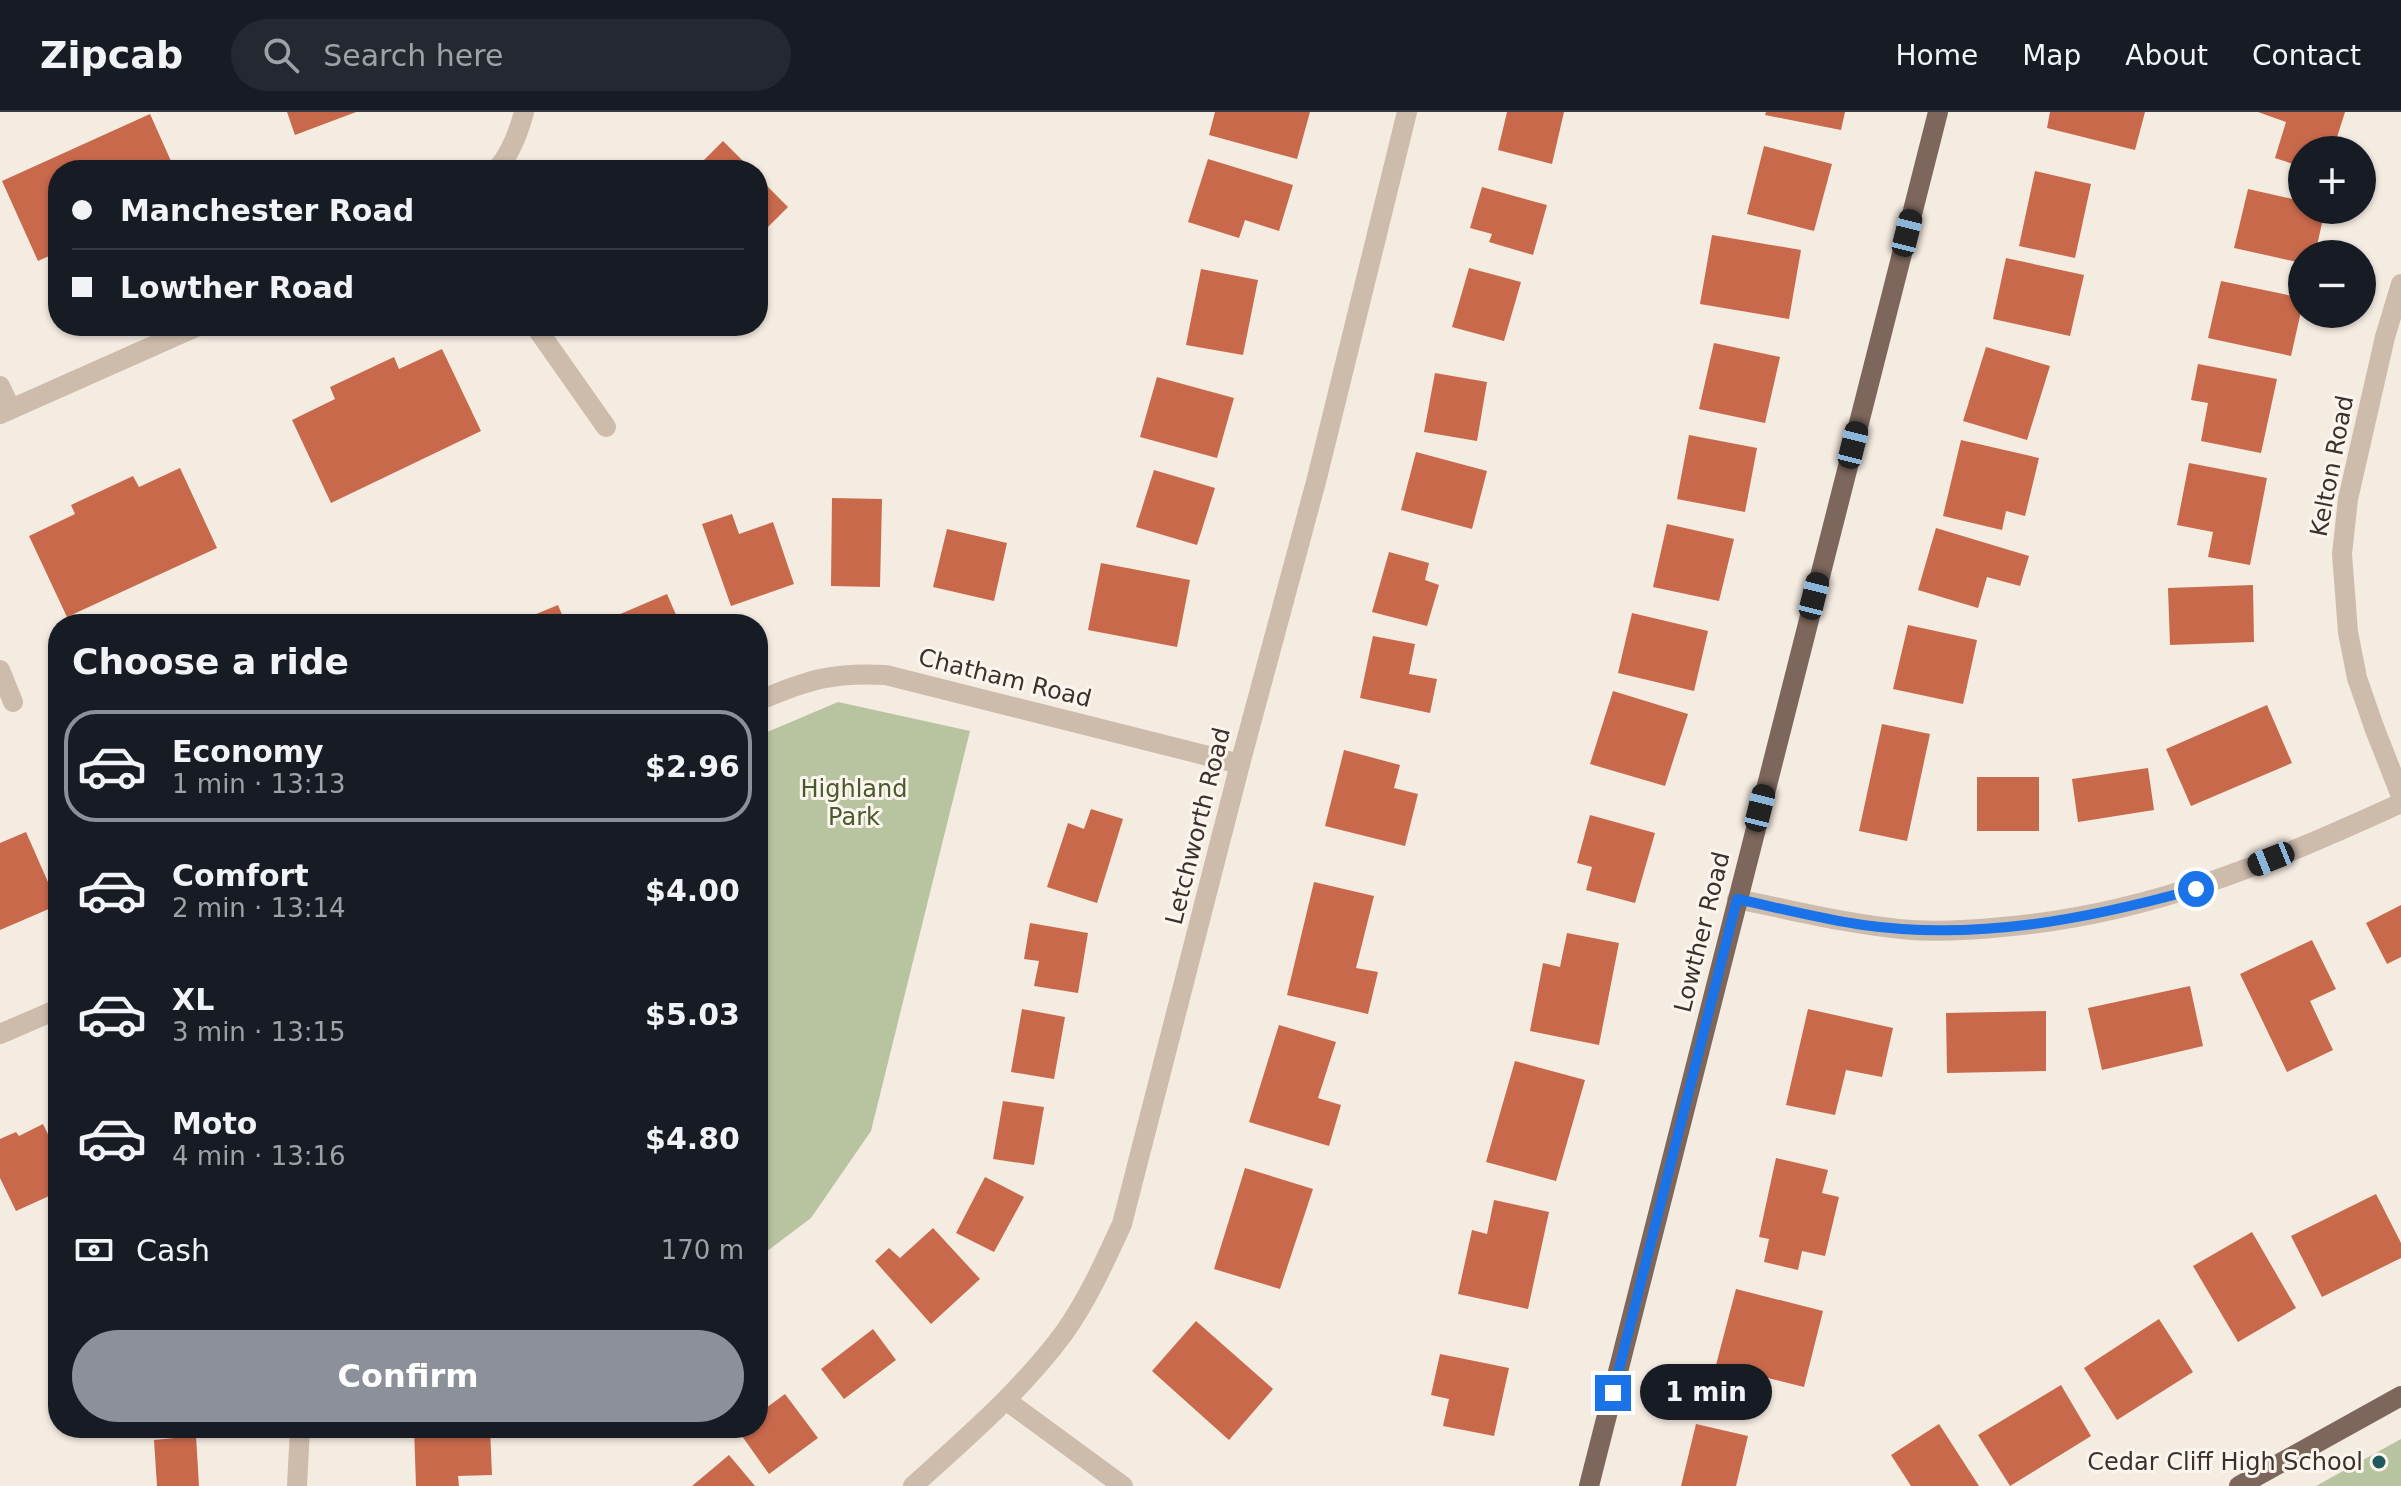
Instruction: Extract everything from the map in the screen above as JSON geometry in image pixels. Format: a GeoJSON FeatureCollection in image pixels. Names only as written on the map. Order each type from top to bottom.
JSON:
{"type":"FeatureCollection","features":[{"type":"Feature","properties":{"kind":"main road","name":"Lowther Road"},"geometry":{"type":"LineString","coordinates":[[1589,1486],[1938,112]]}},
{"type":"Feature","properties":{"kind":"main road"},"geometry":{"type":"LineString","coordinates":[[2239,1486],[2401,1396]]}},
{"type":"Feature","properties":{"kind":"street"},"geometry":{"type":"LineString","coordinates":[[504,160],[524,112]]}},
{"type":"Feature","properties":{"kind":"street","name":"Letchworth Road"},"geometry":{"type":"LineString","coordinates":[[913,1486],[1007,1401],[1063,1333],[1092,1288],[1122,1224],[1317,478],[1407,112]]}},
{"type":"Feature","properties":{"kind":"street","name":"Kelton Road"},"geometry":{"type":"LineString","coordinates":[[2401,284],[2385,337],[2348,499],[2342,554],[2348,632],[2357,678],[2401,796]]}},
{"type":"Feature","properties":{"kind":"street"},"geometry":{"type":"LineString","coordinates":[[0,386],[6,412],[176,336]]}},
{"type":"Feature","properties":{"kind":"street"},"geometry":{"type":"LineString","coordinates":[[542,336],[606,427]]}},
{"type":"Feature","properties":{"kind":"street"},"geometry":{"type":"LineString","coordinates":[[0,670],[13,702]]}},
{"type":"Feature","properties":{"kind":"street","name":"Chatham Road"},"geometry":{"type":"LineString","coordinates":[[768,697],[833,675],[886,675],[1240,764]]}},
{"type":"Feature","properties":{"kind":"street"},"geometry":{"type":"LineString","coordinates":[[1737,899],[1862,925],[1914,930],[2048,924],[2196,889],[2401,803]]}},
{"type":"Feature","properties":{"kind":"street"},"geometry":{"type":"LineString","coordinates":[[0,1034],[48,1013]]}},
{"type":"Feature","properties":{"kind":"street"},"geometry":{"type":"LineString","coordinates":[[1007,1401],[1123,1486]]}},
{"type":"Feature","properties":{"kind":"street"},"geometry":{"type":"LineString","coordinates":[[297,1486],[299,1438]]}},
{"type":"Feature","properties":{"kind":"green space","name":"Highland Park"},"geometry":{"type":"Polygon","coordinates":[[[838,702],[970,731],[871,1131],[811,1218],[768,1250],[768,732],[838,702]]]}},
{"type":"Feature","properties":{"kind":"green space","name":"Cedar Cliff High School"},"geometry":{"type":"Polygon","coordinates":[[[2401,1439],[2401,1486],[2316,1486],[2401,1439]]]}},
{"type":"Feature","properties":{"kind":"building"},"geometry":{"type":"Polygon","coordinates":[[[287,112],[356,112],[295,135],[287,112]]]}},
{"type":"Feature","properties":{"kind":"building"},"geometry":{"type":"Polygon","coordinates":[[[1215,112],[1310,112],[1297,159],[1209,135],[1215,112]]]}},
{"type":"Feature","properties":{"kind":"building"},"geometry":{"type":"Polygon","coordinates":[[[1507,112],[1564,112],[1552,164],[1498,150],[1507,112]]]}},
{"type":"Feature","properties":{"kind":"building"},"geometry":{"type":"Polygon","coordinates":[[[1766,112],[1845,112],[1841,130],[1765,115],[1766,112]]]}},
{"type":"Feature","properties":{"kind":"building"},"geometry":{"type":"Polygon","coordinates":[[[2050,112],[2145,112],[2135,150],[2047,128],[2050,112]]]}},
{"type":"Feature","properties":{"kind":"building"},"geometry":{"type":"Polygon","coordinates":[[[2258,112],[2345,112],[2337,136],[2288,136],[2288,162],[2275,158],[2286,122],[2258,112]]]}},
{"type":"Feature","properties":{"kind":"building"},"geometry":{"type":"Polygon","coordinates":[[[150,114],[171,160],[48,160],[150,114]]]}},
{"type":"Feature","properties":{"kind":"building"},"geometry":{"type":"Polygon","coordinates":[[[723,141],[742,160],[704,160],[723,141]]]}},
{"type":"Feature","properties":{"kind":"building"},"geometry":{"type":"Polygon","coordinates":[[[1764,146],[1832,164],[1814,231],[1747,214],[1764,146]]]}},
{"type":"Feature","properties":{"kind":"building"},"geometry":{"type":"Polygon","coordinates":[[[1208,159],[1293,185],[1279,231],[1245,220],[1239,238],[1188,222],[1208,159]]]}},
{"type":"Feature","properties":{"kind":"building"},"geometry":{"type":"Polygon","coordinates":[[[48,160],[48,256],[38,261],[2,181],[48,160]]]}},
{"type":"Feature","properties":{"kind":"building"},"geometry":{"type":"Polygon","coordinates":[[[2035,171],[2091,184],[2075,258],[2019,246],[2035,171]]]}},
{"type":"Feature","properties":{"kind":"building"},"geometry":{"type":"Polygon","coordinates":[[[768,187],[788,207],[768,227],[768,187]]]}},
{"type":"Feature","properties":{"kind":"building"},"geometry":{"type":"Polygon","coordinates":[[[1482,187],[1547,205],[1533,255],[1489,242],[1492,234],[1470,228],[1482,187]]]}},
{"type":"Feature","properties":{"kind":"building"},"geometry":{"type":"Polygon","coordinates":[[[2248,189],[2288,198],[2288,224],[2322,224],[2318,240],[2288,240],[2288,260],[2234,248],[2248,189]]]}},
{"type":"Feature","properties":{"kind":"building"},"geometry":{"type":"Polygon","coordinates":[[[1712,235],[1801,250],[1789,319],[1700,304],[1712,235]]]}},
{"type":"Feature","properties":{"kind":"building"},"geometry":{"type":"Polygon","coordinates":[[[2006,258],[2084,275],[2070,336],[1993,319],[2006,258]]]}},
{"type":"Feature","properties":{"kind":"building"},"geometry":{"type":"Polygon","coordinates":[[[1469,268],[1521,282],[1504,341],[1452,327],[1469,268]]]}},
{"type":"Feature","properties":{"kind":"building"},"geometry":{"type":"Polygon","coordinates":[[[1201,269],[1258,280],[1243,355],[1186,345],[1201,269]]]}},
{"type":"Feature","properties":{"kind":"building"},"geometry":{"type":"Polygon","coordinates":[[[2221,281],[2288,295],[2288,328],[2297,328],[2291,356],[2208,338],[2221,281]]]}},
{"type":"Feature","properties":{"kind":"building"},"geometry":{"type":"Polygon","coordinates":[[[1714,343],[1780,357],[1765,423],[1699,409],[1714,343]]]}},
{"type":"Feature","properties":{"kind":"building"},"geometry":{"type":"Polygon","coordinates":[[[1986,347],[2050,366],[2027,440],[1963,421],[1986,347]]]}},
{"type":"Feature","properties":{"kind":"building"},"geometry":{"type":"Polygon","coordinates":[[[442,349],[481,431],[331,503],[292,420],[335,399],[330,387],[394,357],[399,369],[442,349]]]}},
{"type":"Feature","properties":{"kind":"building"},"geometry":{"type":"Polygon","coordinates":[[[2198,364],[2277,379],[2261,453],[2201,441],[2208,403],[2191,400],[2198,364]]]}},
{"type":"Feature","properties":{"kind":"building"},"geometry":{"type":"Polygon","coordinates":[[[1435,373],[1487,382],[1477,441],[1424,432],[1435,373]]]}},
{"type":"Feature","properties":{"kind":"building"},"geometry":{"type":"Polygon","coordinates":[[[1157,377],[1234,398],[1217,458],[1140,437],[1157,377]]]}},
{"type":"Feature","properties":{"kind":"building"},"geometry":{"type":"Polygon","coordinates":[[[1689,435],[1757,448],[1745,512],[1677,499],[1689,435]]]}},
{"type":"Feature","properties":{"kind":"building"},"geometry":{"type":"Polygon","coordinates":[[[1961,440],[2039,458],[2025,516],[2006,511],[2002,530],[1943,516],[1961,440]]]}},
{"type":"Feature","properties":{"kind":"building"},"geometry":{"type":"Polygon","coordinates":[[[1416,452],[1487,471],[1472,529],[1401,510],[1416,452]]]}},
{"type":"Feature","properties":{"kind":"building"},"geometry":{"type":"Polygon","coordinates":[[[2189,463],[2267,478],[2250,565],[2208,557],[2213,532],[2177,525],[2189,463]]]}},
{"type":"Feature","properties":{"kind":"building"},"geometry":{"type":"Polygon","coordinates":[[[180,468],[217,548],[74,614],[66,614],[29,536],[75,514],[71,505],[133,476],[139,487],[180,468]]]}},
{"type":"Feature","properties":{"kind":"building"},"geometry":{"type":"Polygon","coordinates":[[[1154,470],[1215,488],[1197,545],[1136,527],[1154,470]]]}},
{"type":"Feature","properties":{"kind":"building"},"geometry":{"type":"Polygon","coordinates":[[[832,498],[882,499],[880,587],[831,586],[832,498]]]}},
{"type":"Feature","properties":{"kind":"building"},"geometry":{"type":"Polygon","coordinates":[[[732,514],[739,534],[773,522],[794,584],[731,606],[702,524],[732,514]]]}},
{"type":"Feature","properties":{"kind":"building"},"geometry":{"type":"Polygon","coordinates":[[[1667,524],[1734,539],[1719,601],[1653,587],[1667,524]]]}},
{"type":"Feature","properties":{"kind":"building"},"geometry":{"type":"Polygon","coordinates":[[[1936,528],[2029,556],[2020,586],[1987,577],[1978,608],[1918,590],[1936,528]]]}},
{"type":"Feature","properties":{"kind":"building"},"geometry":{"type":"Polygon","coordinates":[[[947,529],[1007,543],[994,601],[933,587],[947,529]]]}},
{"type":"Feature","properties":{"kind":"building"},"geometry":{"type":"Polygon","coordinates":[[[1389,552],[1429,563],[1425,580],[1439,585],[1427,626],[1372,612],[1389,552]]]}},
{"type":"Feature","properties":{"kind":"building"},"geometry":{"type":"Polygon","coordinates":[[[1101,563],[1190,580],[1177,647],[1088,630],[1101,563]]]}},
{"type":"Feature","properties":{"kind":"building"},"geometry":{"type":"Polygon","coordinates":[[[2253,585],[2254,642],[2170,645],[2168,588],[2253,585]]]}},
{"type":"Feature","properties":{"kind":"building"},"geometry":{"type":"Polygon","coordinates":[[[667,594],[676,614],[620,614],[667,594]]]}},
{"type":"Feature","properties":{"kind":"building"},"geometry":{"type":"Polygon","coordinates":[[[558,605],[562,614],[536,614],[558,605]]]}},
{"type":"Feature","properties":{"kind":"building"},"geometry":{"type":"Polygon","coordinates":[[[1632,613],[1708,631],[1694,691],[1618,673],[1632,613]]]}},
{"type":"Feature","properties":{"kind":"building"},"geometry":{"type":"Polygon","coordinates":[[[1908,625],[1977,640],[1963,704],[1893,689],[1908,625]]]}},
{"type":"Feature","properties":{"kind":"building"},"geometry":{"type":"Polygon","coordinates":[[[1373,636],[1415,644],[1409,674],[1437,679],[1430,713],[1360,698],[1373,636]]]}},
{"type":"Feature","properties":{"kind":"building"},"geometry":{"type":"Polygon","coordinates":[[[1613,691],[1688,714],[1665,786],[1590,764],[1613,691]]]}},
{"type":"Feature","properties":{"kind":"building"},"geometry":{"type":"Polygon","coordinates":[[[2267,705],[2292,763],[2191,806],[2166,749],[2267,705]]]}},
{"type":"Feature","properties":{"kind":"building"},"geometry":{"type":"Polygon","coordinates":[[[1882,724],[1930,734],[1907,841],[1859,831],[1882,724]]]}},
{"type":"Feature","properties":{"kind":"building"},"geometry":{"type":"Polygon","coordinates":[[[1344,750],[1400,765],[1394,788],[1418,794],[1405,846],[1325,826],[1344,750]]]}},
{"type":"Feature","properties":{"kind":"building"},"geometry":{"type":"Polygon","coordinates":[[[2148,768],[2154,810],[2078,822],[2072,779],[2148,768]]]}},
{"type":"Feature","properties":{"kind":"building"},"geometry":{"type":"Polygon","coordinates":[[[1977,777],[2039,777],[2039,831],[1977,831],[1977,777]]]}},
{"type":"Feature","properties":{"kind":"building"},"geometry":{"type":"Polygon","coordinates":[[[1091,809],[1123,819],[1097,903],[1047,887],[1068,823],[1084,829],[1091,809]]]}},
{"type":"Feature","properties":{"kind":"building"},"geometry":{"type":"Polygon","coordinates":[[[1590,815],[1655,833],[1635,903],[1586,890],[1592,867],[1577,863],[1590,815]]]}},
{"type":"Feature","properties":{"kind":"building"},"geometry":{"type":"Polygon","coordinates":[[[26,832],[48,882],[48,909],[0,930],[0,843],[26,832]]]}},
{"type":"Feature","properties":{"kind":"building"},"geometry":{"type":"Polygon","coordinates":[[[1314,882],[1374,896],[1356,968],[1378,972],[1368,1014],[1287,995],[1314,882]]]}},
{"type":"Feature","properties":{"kind":"building"},"geometry":{"type":"Polygon","coordinates":[[[2401,905],[2401,957],[2387,964],[2366,923],[2401,905]]]}},
{"type":"Feature","properties":{"kind":"building"},"geometry":{"type":"Polygon","coordinates":[[[1030,923],[1088,933],[1078,993],[1034,986],[1039,961],[1024,959],[1030,923]]]}},
{"type":"Feature","properties":{"kind":"building"},"geometry":{"type":"Polygon","coordinates":[[[1567,933],[1619,943],[1599,1045],[1530,1031],[1543,963],[1560,967],[1567,933]]]}},
{"type":"Feature","properties":{"kind":"building"},"geometry":{"type":"Polygon","coordinates":[[[2312,940],[2336,989],[2310,1001],[2333,1050],[2287,1072],[2240,974],[2312,940]]]}},
{"type":"Feature","properties":{"kind":"building"},"geometry":{"type":"Polygon","coordinates":[[[2190,986],[2203,1046],[2102,1070],[2088,1008],[2190,986]]]}},
{"type":"Feature","properties":{"kind":"building"},"geometry":{"type":"Polygon","coordinates":[[[1022,1009],[1065,1017],[1054,1079],[1011,1072],[1022,1009]]]}},
{"type":"Feature","properties":{"kind":"building"},"geometry":{"type":"Polygon","coordinates":[[[1808,1009],[1893,1028],[1882,1077],[1846,1070],[1835,1115],[1786,1105],[1808,1009]]]}},
{"type":"Feature","properties":{"kind":"building"},"geometry":{"type":"Polygon","coordinates":[[[2046,1011],[2046,1071],[1947,1073],[1946,1013],[2046,1011]]]}},
{"type":"Feature","properties":{"kind":"building"},"geometry":{"type":"Polygon","coordinates":[[[1279,1025],[1336,1042],[1318,1098],[1341,1105],[1329,1146],[1249,1122],[1279,1025]]]}},
{"type":"Feature","properties":{"kind":"building"},"geometry":{"type":"Polygon","coordinates":[[[1515,1061],[1585,1080],[1556,1181],[1486,1162],[1515,1061]]]}},
{"type":"Feature","properties":{"kind":"building"},"geometry":{"type":"Polygon","coordinates":[[[1003,1101],[1044,1107],[1034,1165],[993,1159],[1003,1101]]]}},
{"type":"Feature","properties":{"kind":"building"},"geometry":{"type":"Polygon","coordinates":[[[43,1124],[48,1134],[48,1197],[16,1211],[0,1178],[0,1139],[16,1132],[19,1136],[43,1124]]]}},
{"type":"Feature","properties":{"kind":"building"},"geometry":{"type":"Polygon","coordinates":[[[1776,1158],[1828,1170],[1822,1193],[1839,1197],[1825,1256],[1802,1251],[1798,1270],[1764,1262],[1769,1239],[1759,1237],[1776,1158]]]}},
{"type":"Feature","properties":{"kind":"building"},"geometry":{"type":"Polygon","coordinates":[[[1245,1168],[1313,1189],[1280,1289],[1214,1269],[1245,1168]]]}},
{"type":"Feature","properties":{"kind":"building"},"geometry":{"type":"Polygon","coordinates":[[[985,1177],[1024,1197],[994,1252],[956,1233],[985,1177]]]}},
{"type":"Feature","properties":{"kind":"building"},"geometry":{"type":"Polygon","coordinates":[[[2376,1194],[2401,1243],[2401,1258],[2322,1297],[2291,1236],[2376,1194]]]}},
{"type":"Feature","properties":{"kind":"building"},"geometry":{"type":"Polygon","coordinates":[[[1494,1200],[1549,1212],[1528,1309],[1458,1294],[1472,1230],[1487,1234],[1494,1200]]]}},
{"type":"Feature","properties":{"kind":"building"},"geometry":{"type":"Polygon","coordinates":[[[933,1228],[980,1279],[931,1324],[875,1261],[889,1248],[900,1258],[933,1228]]]}},
{"type":"Feature","properties":{"kind":"building"},"geometry":{"type":"Polygon","coordinates":[[[2252,1232],[2296,1308],[2238,1342],[2193,1266],[2252,1232]]]}},
{"type":"Feature","properties":{"kind":"building"},"geometry":{"type":"Polygon","coordinates":[[[1736,1289],[1823,1311],[1804,1387],[1716,1365],[1736,1289]]]}},
{"type":"Feature","properties":{"kind":"building"},"geometry":{"type":"Polygon","coordinates":[[[2159,1319],[2193,1372],[2117,1420],[2084,1368],[2159,1319]]]}},
{"type":"Feature","properties":{"kind":"building"},"geometry":{"type":"Polygon","coordinates":[[[1196,1321],[1273,1389],[1229,1440],[1152,1371],[1196,1321]]]}},
{"type":"Feature","properties":{"kind":"building"},"geometry":{"type":"Polygon","coordinates":[[[873,1329],[896,1360],[844,1399],[821,1369],[873,1329]]]}},
{"type":"Feature","properties":{"kind":"building"},"geometry":{"type":"Polygon","coordinates":[[[1440,1354],[1509,1368],[1494,1436],[1443,1426],[1449,1399],[1431,1395],[1440,1354]]]}},
{"type":"Feature","properties":{"kind":"building"},"geometry":{"type":"Polygon","coordinates":[[[2061,1385],[2091,1436],[2010,1486],[1978,1435],[2061,1385]]]}},
{"type":"Feature","properties":{"kind":"building"},"geometry":{"type":"Polygon","coordinates":[[[785,1394],[818,1438],[769,1474],[743,1438],[768,1438],[768,1407],[785,1394]]]}},
{"type":"Feature","properties":{"kind":"building"},"geometry":{"type":"Polygon","coordinates":[[[1696,1424],[1748,1436],[1736,1486],[1681,1486],[1696,1424]]]}},
{"type":"Feature","properties":{"kind":"building"},"geometry":{"type":"Polygon","coordinates":[[[1939,1424],[1979,1486],[1911,1486],[1891,1455],[1939,1424]]]}},
{"type":"Feature","properties":{"kind":"building"},"geometry":{"type":"Polygon","coordinates":[[[196,1438],[199,1486],[157,1486],[154,1440],[196,1438]]]}},
{"type":"Feature","properties":{"kind":"building"},"geometry":{"type":"Polygon","coordinates":[[[414,1438],[490,1438],[492,1475],[458,1476],[459,1486],[416,1486],[414,1438]]]}},
{"type":"Feature","properties":{"kind":"building"},"geometry":{"type":"Polygon","coordinates":[[[729,1455],[755,1486],[692,1486],[729,1455]]]}},
{"type":"Feature","properties":{"kind":"place","name":"Cedar Cliff High School"},"geometry":{"type":"Point","coordinates":[2379,1462]}},
{"type":"Feature","properties":{"kind":"route"},"geometry":{"type":"LineString","coordinates":[[1613,1393],[1737,899],[1862,925],[1914,930],[1964,930],[2048,924],[2196,889]]}}]}
